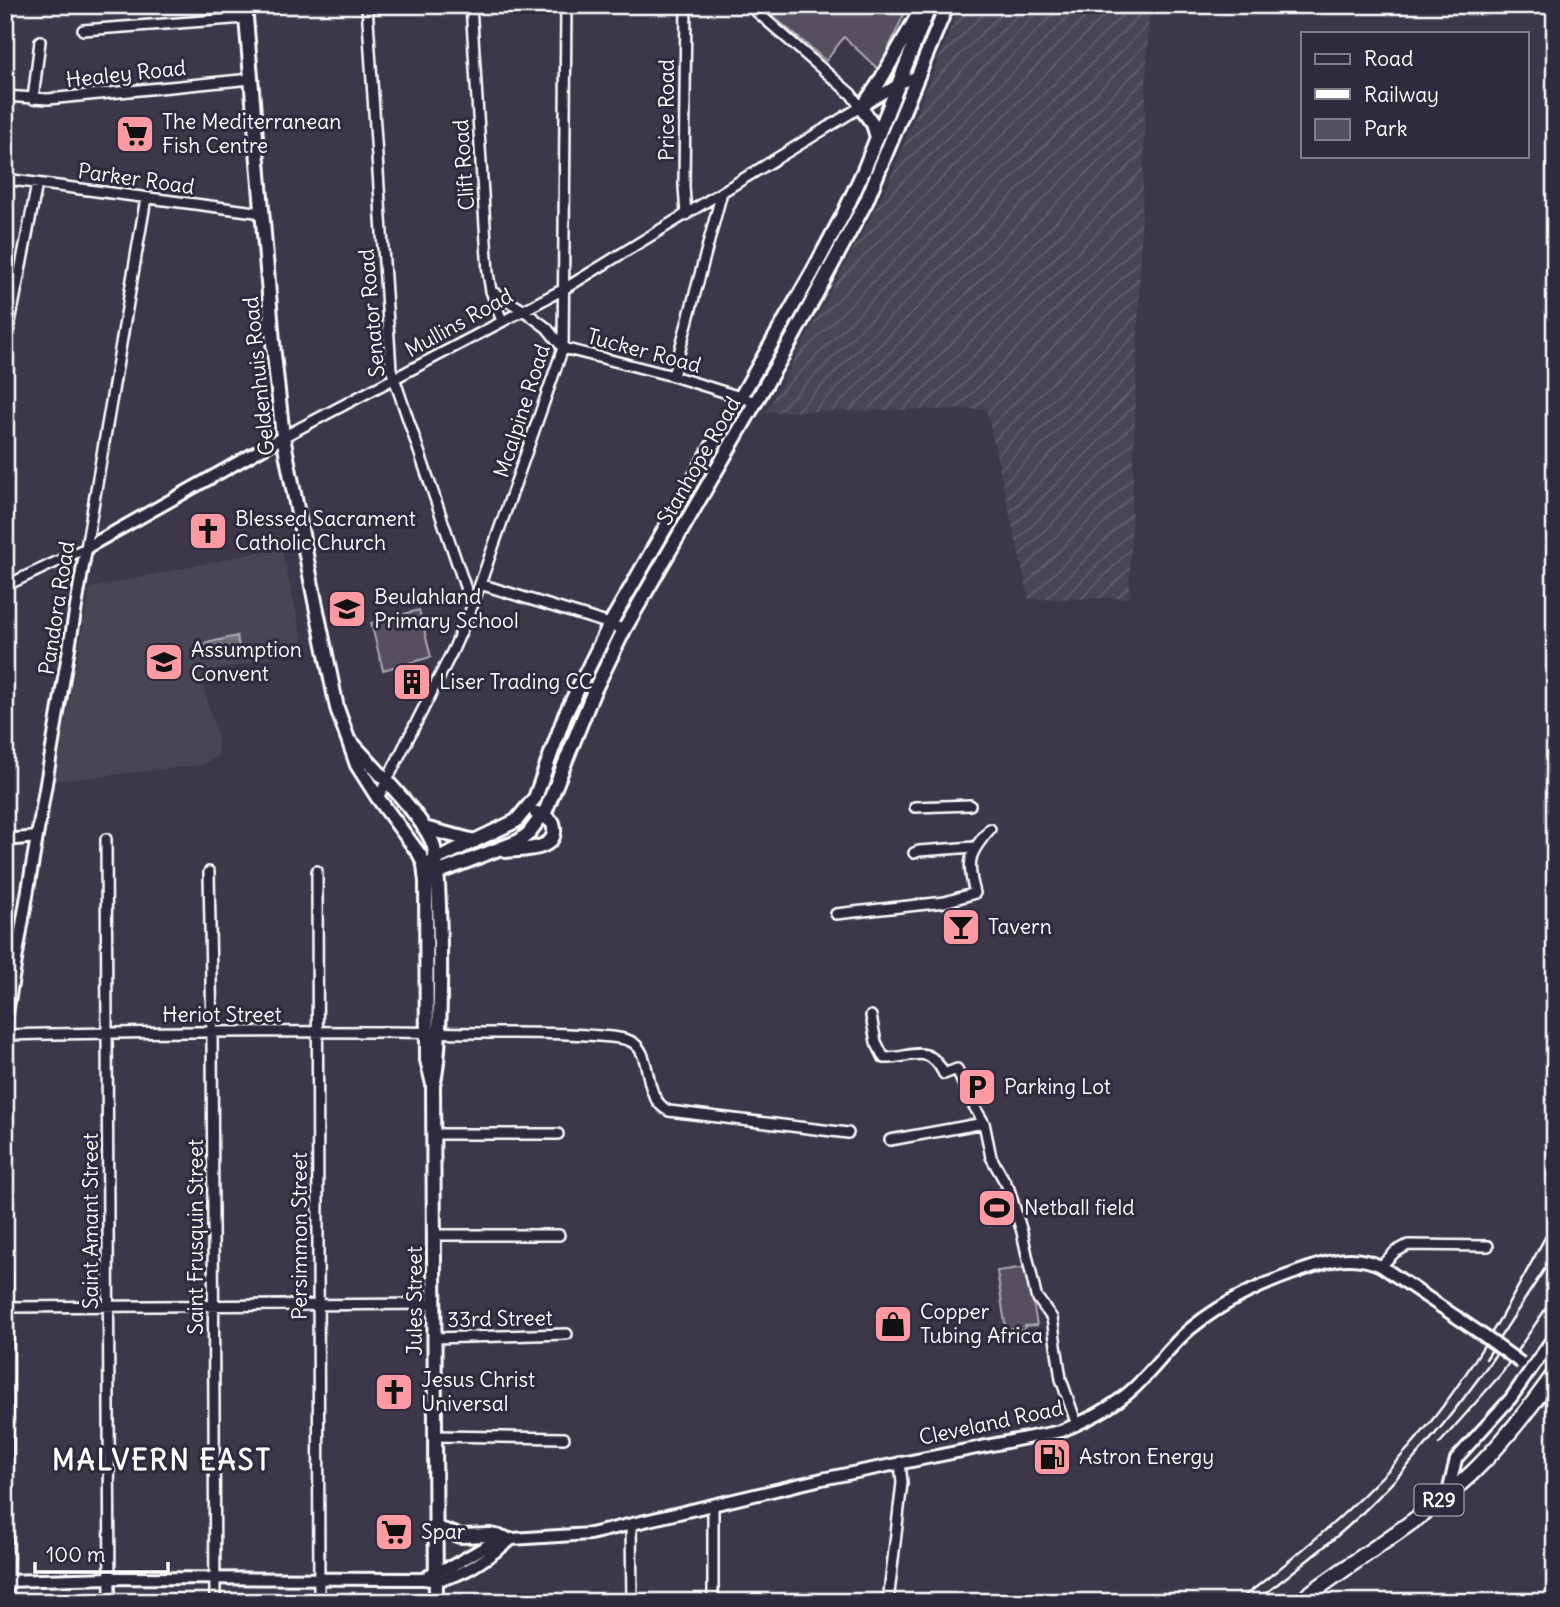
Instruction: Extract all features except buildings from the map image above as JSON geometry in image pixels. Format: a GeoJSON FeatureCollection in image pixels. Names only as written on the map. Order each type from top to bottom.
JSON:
{"type":"FeatureCollection","features":[{"type":"Feature","properties":{"kind":"main road"},"geometry":{"type":"LineString","coordinates":[[877,137],[873,124],[862,107],[923,5]]}},
{"type":"Feature","properties":{"kind":"main road","name":"Stanhope Road"},"geometry":{"type":"LineString","coordinates":[[430,868],[475,841],[516,821],[535,797],[579,684],[610,624],[838,225],[864,170],[930,5]]}},
{"type":"Feature","properties":{"kind":"main road","name":"Stanhope Road"},"geometry":{"type":"LineString","coordinates":[[430,868],[509,846],[528,834],[542,814],[593,693],[624,630],[756,402],[866,202],[947,5]]}},
{"type":"Feature","properties":{"kind":"main road","name":"Geldenhuis Road"},"geometry":{"type":"LineString","coordinates":[[246,12],[283,437],[337,708],[357,765],[430,868]]}},
{"type":"Feature","properties":{"kind":"main road"},"geometry":{"type":"LineString","coordinates":[[708,453],[721,461]]}},
{"type":"Feature","properties":{"kind":"main road"},"geometry":{"type":"LineString","coordinates":[[579,684],[593,693]]}},
{"type":"Feature","properties":{"kind":"main road","name":"Geldenhuis Road"},"geometry":{"type":"LineString","coordinates":[[348,738],[424,828],[433,844],[430,868]]}},
{"type":"Feature","properties":{"kind":"main road"},"geometry":{"type":"LineString","coordinates":[[492,852],[536,848],[554,837],[555,826],[552,820],[542,814],[526,811]]}},
{"type":"Feature","properties":{"kind":"main road"},"geometry":{"type":"LineString","coordinates":[[424,828],[475,841]]}},
{"type":"Feature","properties":{"kind":"main road","name":"Jules Street"},"geometry":{"type":"LineString","coordinates":[[430,868],[433,1032],[427,1060],[433,1084],[435,1436],[432,1577],[436,1602]]}},
{"type":"Feature","properties":{"kind":"main road","name":"R29"},"geometry":{"type":"LineString","coordinates":[[1299,1602],[1397,1533],[1448,1493],[1496,1449],[1555,1373]]}},
{"type":"Feature","properties":{"kind":"main road"},"geometry":{"type":"LineString","coordinates":[[434,1527],[460,1536],[490,1535],[510,1538]]}},
{"type":"Feature","properties":{"kind":"street","name":"Senator Road"},"geometry":{"type":"LineString","coordinates":[[367,5],[393,380],[471,607]]}},
{"type":"Feature","properties":{"kind":"street","name":"Clift Road"},"geometry":{"type":"LineString","coordinates":[[471,5],[491,291],[502,321]]}},
{"type":"Feature","properties":{"kind":"street","name":"Mcalpine Road"},"geometry":{"type":"LineString","coordinates":[[378,798],[453,650],[471,607],[564,348],[566,5]]}},
{"type":"Feature","properties":{"kind":"street","name":"Price Road"},"geometry":{"type":"LineString","coordinates":[[686,5],[686,215]]}},
{"type":"Feature","properties":{"kind":"street"},"geometry":{"type":"LineString","coordinates":[[748,5],[851,94],[862,107]]}},
{"type":"Feature","properties":{"kind":"street"},"geometry":{"type":"LineString","coordinates":[[83,30],[246,12]]}},
{"type":"Feature","properties":{"kind":"street"},"geometry":{"type":"LineString","coordinates":[[33,99],[40,41]]}},
{"type":"Feature","properties":{"kind":"street","name":"Mullins Road"},"geometry":{"type":"LineString","coordinates":[[5,586],[86,548],[283,437],[564,289],[898,84],[920,75]]}},
{"type":"Feature","properties":{"kind":"street","name":"Healey Road"},"geometry":{"type":"LineString","coordinates":[[5,96],[33,99],[103,95],[251,79]]}},
{"type":"Feature","properties":{"kind":"street","name":"Parker Road"},"geometry":{"type":"LineString","coordinates":[[5,179],[263,214]]}},
{"type":"Feature","properties":{"kind":"street"},"geometry":{"type":"LineString","coordinates":[[5,348],[37,184]]}},
{"type":"Feature","properties":{"kind":"street"},"geometry":{"type":"LineString","coordinates":[[673,376],[722,192]]}},
{"type":"Feature","properties":{"kind":"street","name":"Pandora Road"},"geometry":{"type":"LineString","coordinates":[[5,1026],[146,198]]}},
{"type":"Feature","properties":{"kind":"street"},"geometry":{"type":"LineString","coordinates":[[491,291],[547,328],[564,348]]}},
{"type":"Feature","properties":{"kind":"street","name":"Tucker Road"},"geometry":{"type":"LineString","coordinates":[[564,348],[673,376],[756,402]]}},
{"type":"Feature","properties":{"kind":"street"},"geometry":{"type":"LineString","coordinates":[[480,584],[624,630]]}},
{"type":"Feature","properties":{"kind":"street"},"geometry":{"type":"LineString","coordinates":[[915,807],[970,805]]}},
{"type":"Feature","properties":{"kind":"street"},"geometry":{"type":"LineString","coordinates":[[836,914],[945,902],[975,893],[970,877],[970,856],[974,847],[990,829]]}},
{"type":"Feature","properties":{"kind":"street"},"geometry":{"type":"LineString","coordinates":[[5,840],[37,837]]}},
{"type":"Feature","properties":{"kind":"street","name":"Saint Amant Street"},"geometry":{"type":"LineString","coordinates":[[106,839],[110,1602]]}},
{"type":"Feature","properties":{"kind":"street"},"geometry":{"type":"LineString","coordinates":[[914,853],[974,847]]}},
{"type":"Feature","properties":{"kind":"street","name":"Persimmon Street"},"geometry":{"type":"LineString","coordinates":[[317,871],[319,1602]]}},
{"type":"Feature","properties":{"kind":"street","name":"Saint Frusquin Street"},"geometry":{"type":"LineString","coordinates":[[209,872],[215,1602]]}},
{"type":"Feature","properties":{"kind":"street"},"geometry":{"type":"LineString","coordinates":[[871,1016],[876,1042],[884,1058],[921,1053],[932,1056],[939,1062],[944,1074],[957,1069],[968,1096],[984,1123],[991,1157],[1009,1189],[1036,1296],[1052,1318],[1061,1379],[1077,1425]]}},
{"type":"Feature","properties":{"kind":"street","name":"Heriot Street"},"geometry":{"type":"LineString","coordinates":[[5,1035],[318,1031],[572,1034],[627,1040],[639,1049],[654,1098],[669,1111],[848,1133]]}},
{"type":"Feature","properties":{"kind":"street"},"geometry":{"type":"LineString","coordinates":[[890,1140],[984,1123]]}},
{"type":"Feature","properties":{"kind":"street"},"geometry":{"type":"LineString","coordinates":[[433,1134],[558,1134]]}},
{"type":"Feature","properties":{"kind":"street"},"geometry":{"type":"LineString","coordinates":[[434,1235],[559,1235]]}},
{"type":"Feature","properties":{"kind":"street"},"geometry":{"type":"LineString","coordinates":[[5,1240],[7,1602]]}},
{"type":"Feature","properties":{"kind":"street"},"geometry":{"type":"LineString","coordinates":[[1381,1266],[1395,1252],[1408,1245],[1488,1246]]}},
{"type":"Feature","properties":{"kind":"street","name":"Cleveland Road"},"geometry":{"type":"LineString","coordinates":[[510,1538],[576,1537],[900,1462],[1029,1438],[1077,1425],[1125,1397],[1189,1330],[1220,1307],[1242,1294],[1339,1258],[1366,1260],[1381,1266],[1531,1370]]}},
{"type":"Feature","properties":{"kind":"street"},"geometry":{"type":"LineString","coordinates":[[6,1307],[434,1304]]}},
{"type":"Feature","properties":{"kind":"street","name":"33rd Street"},"geometry":{"type":"LineString","coordinates":[[434,1338],[567,1334]]}},
{"type":"Feature","properties":{"kind":"street"},"geometry":{"type":"LineString","coordinates":[[1448,1493],[1456,1459],[1498,1414],[1555,1335]]}},
{"type":"Feature","properties":{"kind":"street"},"geometry":{"type":"LineString","coordinates":[[435,1436],[564,1438]]}},
{"type":"Feature","properties":{"kind":"street"},"geometry":{"type":"LineString","coordinates":[[888,1602],[902,1483],[900,1462]]}},
{"type":"Feature","properties":{"kind":"street"},"geometry":{"type":"LineString","coordinates":[[713,1505],[713,1602]]}},
{"type":"Feature","properties":{"kind":"street"},"geometry":{"type":"LineString","coordinates":[[631,1524],[632,1602]]}},
{"type":"Feature","properties":{"kind":"street"},"geometry":{"type":"LineString","coordinates":[[6,1581],[432,1577],[489,1543],[510,1538]]}},
{"type":"Feature","properties":{"kind":"shaded area"},"geometry":{"type":"Polygon","coordinates":[[[960,5],[1149,5],[1129,598],[1029,599],[986,409],[766,412],[887,186],[960,5]]]}},
{"type":"Feature","properties":{"kind":"shaded area","name":"Assumption Convent"},"geometry":{"type":"Polygon","coordinates":[[[281,547],[305,650],[200,674],[218,738],[218,755],[203,765],[55,781],[90,588],[281,547]]]}},
{"type":"Feature","properties":{"kind":"shaded area"},"geometry":{"type":"Polygon","coordinates":[[[237,636],[240,652],[206,660],[202,644],[237,636]]]}},
{"type":"Feature","properties":{"kind":"green space"},"geometry":{"type":"Polygon","coordinates":[[[760,5],[908,5],[879,70],[844,37],[826,61],[760,5]]]}},
{"type":"Feature","properties":{"kind":"green space"},"geometry":{"type":"Polygon","coordinates":[[[419,610],[431,657],[383,670],[371,623],[419,610]]]}},
{"type":"Feature","properties":{"kind":"green space","name":"Netball field"},"geometry":{"type":"Polygon","coordinates":[[[1003,1188],[1011,1222],[990,1226],[982,1194],[1003,1188]]]}},
{"type":"Feature","properties":{"kind":"green space"},"geometry":{"type":"Polygon","coordinates":[[[1027,1267],[1037,1325],[1025,1326],[1024,1330],[1018,1331],[1016,1328],[1006,1331],[997,1271],[1027,1267]]]}},
{"type":"Feature","properties":{"kind":"railway"},"geometry":{"type":"LineString","coordinates":[[1237,1602],[1338,1519],[1408,1449],[1429,1424],[1481,1350],[1555,1219]]}},
{"type":"Feature","properties":{"kind":"railway"},"geometry":{"type":"LineString","coordinates":[[1486,1359],[1555,1253]]}},
{"type":"Feature","properties":{"kind":"railway"},"geometry":{"type":"LineString","coordinates":[[1439,1444],[1502,1373],[1555,1295]]}},
{"type":"Feature","properties":{"kind":"railway"},"geometry":{"type":"LineString","coordinates":[[1255,1602],[1330,1542],[1374,1502],[1429,1441],[1496,1354]]}},
{"type":"Feature","properties":{"kind":"place","name":"The Mediterranean Fish Centre"},"geometry":{"type":"Point","coordinates":[135,134]}},
{"type":"Feature","properties":{"kind":"place","name":"Blessed Sacrament Catholic Church"},"geometry":{"type":"Point","coordinates":[208,531]}},
{"type":"Feature","properties":{"kind":"place","name":"Beulahland Primary School"},"geometry":{"type":"Point","coordinates":[347,609]}},
{"type":"Feature","properties":{"kind":"place","name":"Assumption Convent"},"geometry":{"type":"Point","coordinates":[164,662]}},
{"type":"Feature","properties":{"kind":"place","name":"Liser Trading CC"},"geometry":{"type":"Point","coordinates":[412,682]}},
{"type":"Feature","properties":{"kind":"place","name":"Tavern"},"geometry":{"type":"Point","coordinates":[961,927]}},
{"type":"Feature","properties":{"kind":"place","name":"Parking Lot"},"geometry":{"type":"Point","coordinates":[977,1087]}},
{"type":"Feature","properties":{"kind":"place","name":"Netball field"},"geometry":{"type":"Point","coordinates":[997,1208]}},
{"type":"Feature","properties":{"kind":"place","name":"Copper Tubing Africa"},"geometry":{"type":"Point","coordinates":[893,1324]}},
{"type":"Feature","properties":{"kind":"place","name":"Jesus Christ Universal"},"geometry":{"type":"Point","coordinates":[394,1392]}},
{"type":"Feature","properties":{"kind":"place","name":"Astron Energy"},"geometry":{"type":"Point","coordinates":[1052,1457]}},
{"type":"Feature","properties":{"kind":"place","name":"Spar"},"geometry":{"type":"Point","coordinates":[394,1532]}},
{"type":"Feature","properties":{"kind":"district","name":"MALVERN EAST"},"geometry":{"type":"Point","coordinates":[162,1460]}}]}
